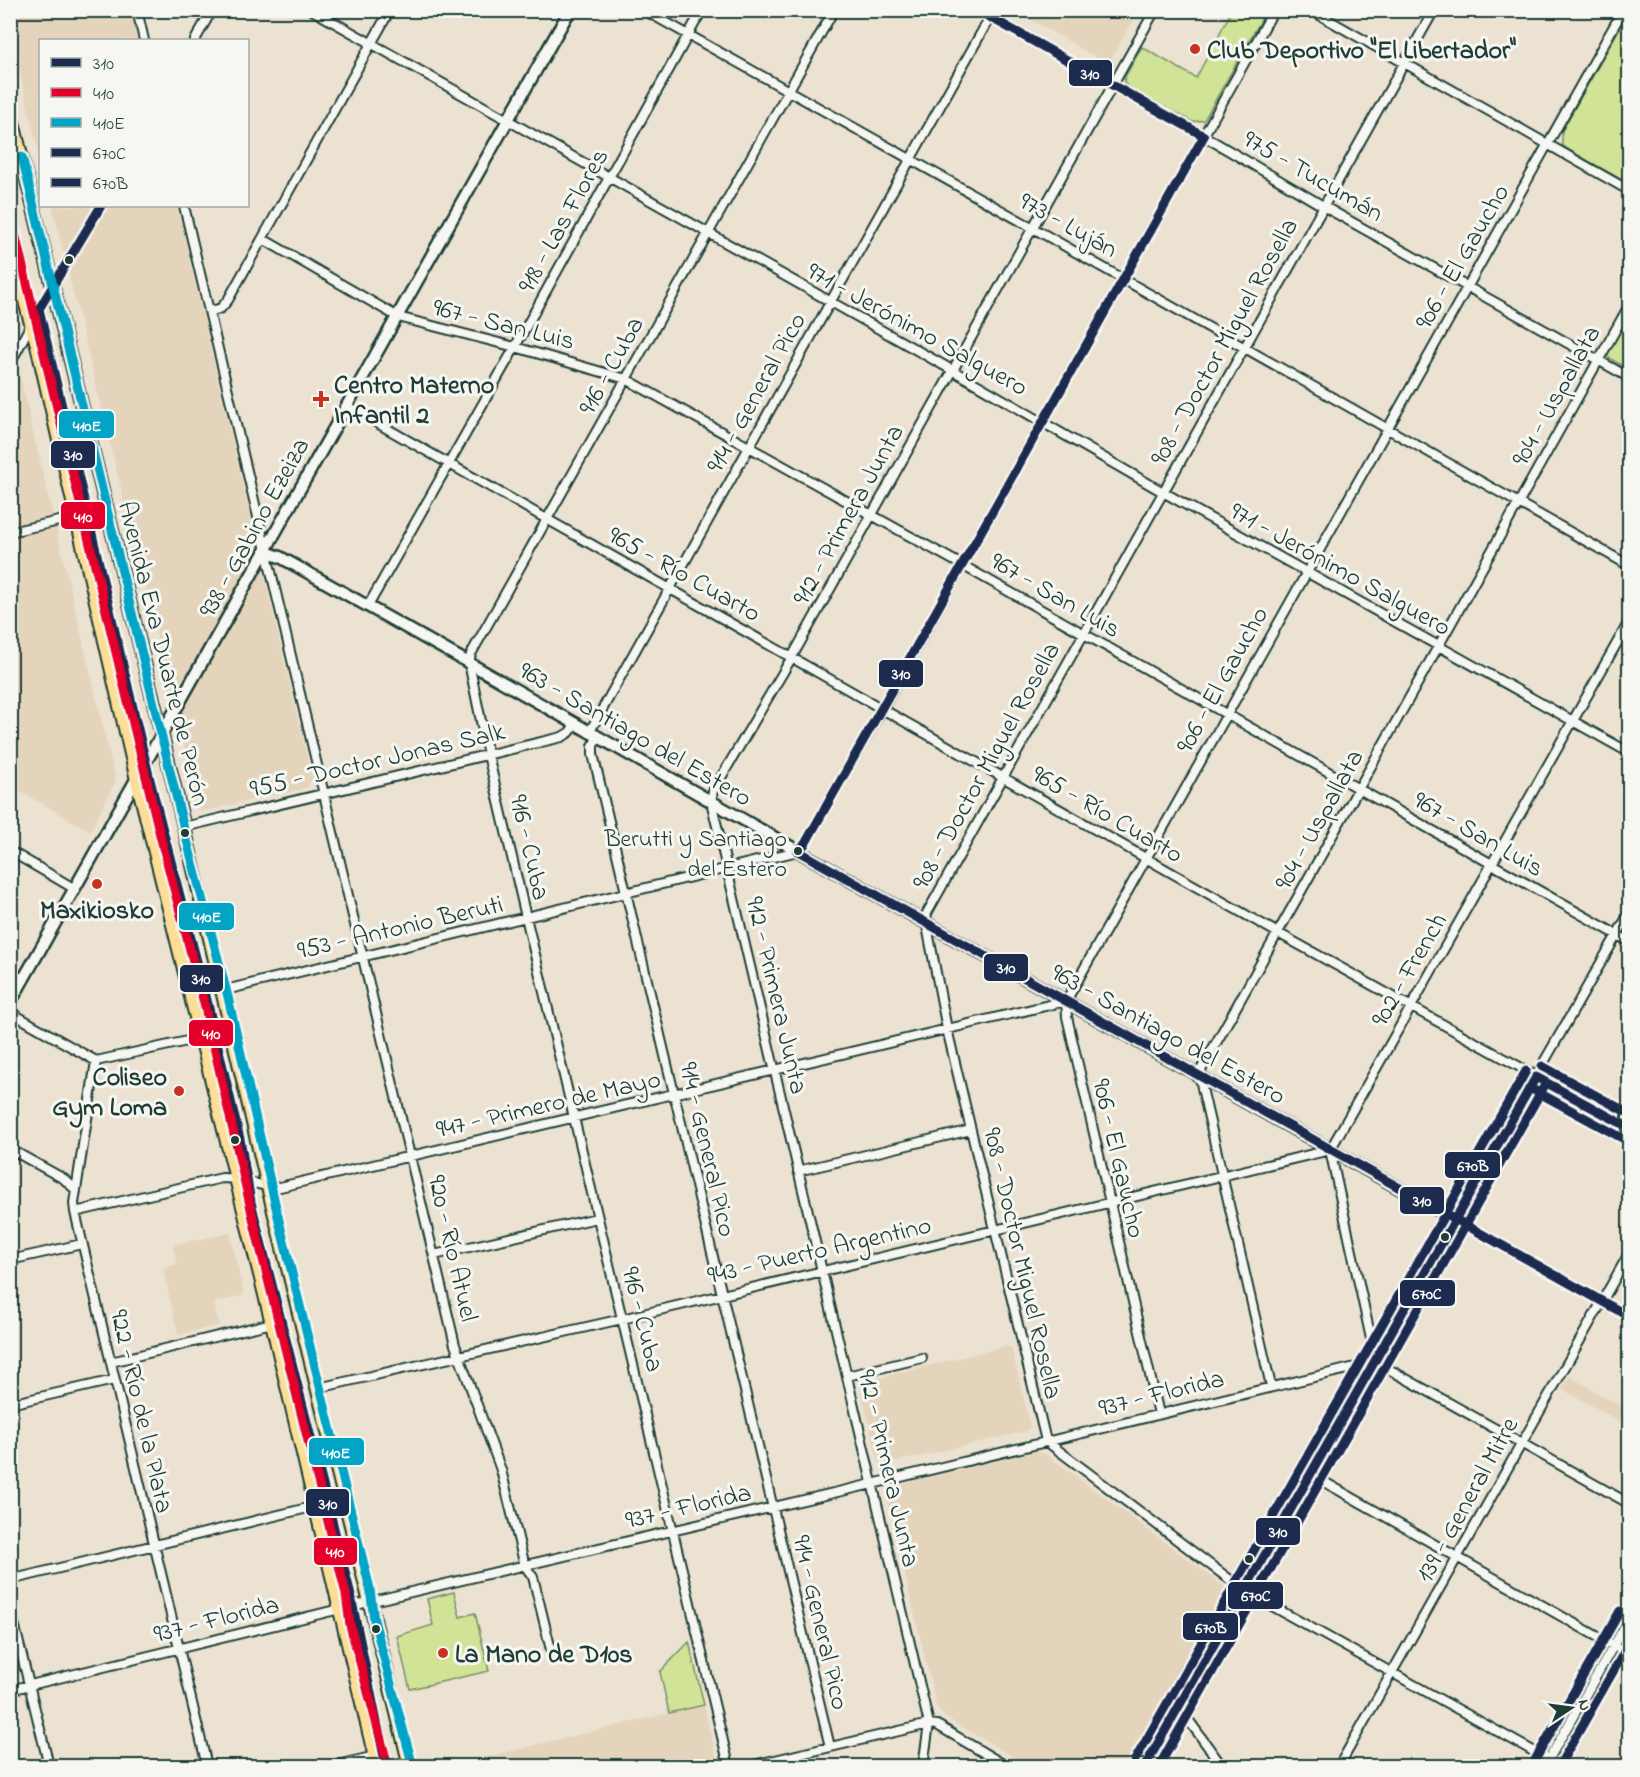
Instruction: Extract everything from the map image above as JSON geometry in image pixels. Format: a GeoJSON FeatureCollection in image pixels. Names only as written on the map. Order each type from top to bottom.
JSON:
{"type":"FeatureCollection","features":[{"type":"Feature","properties":{"kind":"main road","name":"Avenida Eva Duarte de Perón"},"geometry":{"type":"LineString","coordinates":[[10,110],[184,827],[268,1187],[411,1767]]}},
{"type":"Feature","properties":{"kind":"main road","name":"Avenida Eva Duarte de Perón"},"geometry":{"type":"LineString","coordinates":[[11,249],[77,517],[137,780],[272,1323],[376,1761]]}},
{"type":"Feature","properties":{"kind":"street"},"geometry":{"type":"LineString","coordinates":[[137,10],[144,39]]}},
{"type":"Feature","properties":{"kind":"street"},"geometry":{"type":"LineString","coordinates":[[196,39],[212,10]]}},
{"type":"Feature","properties":{"kind":"street","name":"971 - Jerónimo Salguero"},"geometry":{"type":"LineString","coordinates":[[312,10],[508,123],[1629,753]]}},
{"type":"Feature","properties":{"kind":"street"},"geometry":{"type":"LineString","coordinates":[[210,312],[225,305],[390,10]]}},
{"type":"Feature","properties":{"kind":"street","name":"938 - Gabino Ezeiza"},"geometry":{"type":"LineString","coordinates":[[10,1003],[570,10]]}},
{"type":"Feature","properties":{"kind":"street","name":"973 - Luján"},"geometry":{"type":"LineString","coordinates":[[644,10],[1629,566]]}},
{"type":"Feature","properties":{"kind":"street","name":"918 - Las Flores"},"geometry":{"type":"LineString","coordinates":[[368,606],[702,10]]}},
{"type":"Feature","properties":{"kind":"street","name":"916 - Cuba"},"geometry":{"type":"LineString","coordinates":[[729,1767],[526,917],[469,663],[471,654],[834,10]]}},
{"type":"Feature","properties":{"kind":"street","name":"975 - Tucumán"},"geometry":{"type":"LineString","coordinates":[[976,10],[992,14],[1323,206],[1629,378]]}},
{"type":"Feature","properties":{"kind":"street","name":"912 - Primera Junta"},"geometry":{"type":"LineString","coordinates":[[923,1767],[933,1724],[872,1484],[711,801],[713,792],[792,657],[1155,10]]}},
{"type":"Feature","properties":{"kind":"street"},"geometry":{"type":"LineString","coordinates":[[798,851],[805,844],[883,708],[1274,10]]}},
{"type":"Feature","properties":{"kind":"street"},"geometry":{"type":"LineString","coordinates":[[1311,10],[1629,191]]}},
{"type":"Feature","properties":{"kind":"street","name":"908 - Doctor Miguel Rosella"},"geometry":{"type":"LineString","coordinates":[[1046,1441],[947,1029],[926,921],[927,913],[1434,10]]}},
{"type":"Feature","properties":{"kind":"street","name":"906 - El Gaucho"},"geometry":{"type":"LineString","coordinates":[[1159,1414],[1108,1202],[1067,1017],[1066,1001],[1623,10]]}},
{"type":"Feature","properties":{"kind":"street","name":"914 - General Pico"},"geometry":{"type":"LineString","coordinates":[[830,1747],[593,754],[593,735],[669,589],[992,14]]}},
{"type":"Feature","properties":{"kind":"street"},"geometry":{"type":"LineString","coordinates":[[10,364],[45,298],[100,207]]}},
{"type":"Feature","properties":{"kind":"street","name":"920 - Río Atuel"},"geometry":{"type":"LineString","coordinates":[[184,207],[458,1356],[501,1470],[525,1566],[533,1577],[551,1650]]}},
{"type":"Feature","properties":{"kind":"street","name":"967 - San Luis"},"geometry":{"type":"LineString","coordinates":[[263,239],[398,317],[626,379],[962,565],[1629,942]]}},
{"type":"Feature","properties":{"kind":"street","name":"904 - Uspallata"},"geometry":{"type":"LineString","coordinates":[[1200,1077],[1204,1063],[1520,503],[1629,304]]}},
{"type":"Feature","properties":{"kind":"street","name":"965 - Río Cuarto"},"geometry":{"type":"LineString","coordinates":[[347,406],[1278,933],[1629,1128]]}},
{"type":"Feature","properties":{"kind":"street"},"geometry":{"type":"LineString","coordinates":[[10,532],[77,517]]}},
{"type":"Feature","properties":{"kind":"street","name":"963 - Santiago del Estero"},"geometry":{"type":"LineString","coordinates":[[266,552],[280,557],[368,606],[798,851],[1454,1219]]}},
{"type":"Feature","properties":{"kind":"street","name":"902 - French"},"geometry":{"type":"LineString","coordinates":[[1330,1150],[1629,620]]}},
{"type":"Feature","properties":{"kind":"street","name":"955 - Doctor Jonas Salk"},"geometry":{"type":"LineString","coordinates":[[184,827],[562,737],[570,732],[575,724]]}},
{"type":"Feature","properties":{"kind":"street"},"geometry":{"type":"LineString","coordinates":[[10,851],[75,889]]}},
{"type":"Feature","properties":{"kind":"street","name":"953 - Antonio Beruti"},"geometry":{"type":"LineString","coordinates":[[221,991],[798,851]]}},
{"type":"Feature","properties":{"kind":"street"},"geometry":{"type":"LineString","coordinates":[[1145,1767],[1629,912]]}},
{"type":"Feature","properties":{"kind":"street"},"geometry":{"type":"LineString","coordinates":[[10,972],[24,980]]}},
{"type":"Feature","properties":{"kind":"street","name":"947 - Primero de Mayo"},"geometry":{"type":"LineString","coordinates":[[75,1212],[222,1178],[235,1178],[268,1187],[280,1187],[1066,1001]]}},
{"type":"Feature","properties":{"kind":"street"},"geometry":{"type":"LineString","coordinates":[[10,1012],[96,1061],[201,1038]]}},
{"type":"Feature","properties":{"kind":"street","name":"922 - Río de la Plata"},"geometry":{"type":"LineString","coordinates":[[96,1061],[76,1190],[75,1212],[207,1767]]}},
{"type":"Feature","properties":{"kind":"street"},"geometry":{"type":"LineString","coordinates":[[1200,1077],[1271,1386]]}},
{"type":"Feature","properties":{"kind":"street"},"geometry":{"type":"LineString","coordinates":[[798,1171],[971,1130]]}},
{"type":"Feature","properties":{"kind":"street"},"geometry":{"type":"LineString","coordinates":[[10,1149],[64,1179],[76,1190]]}},
{"type":"Feature","properties":{"kind":"street"},"geometry":{"type":"LineString","coordinates":[[1330,1150],[1376,1362],[1629,1504]]}},
{"type":"Feature","properties":{"kind":"street","name":"943 - Puerto Argentino"},"geometry":{"type":"LineString","coordinates":[[318,1388],[1330,1150]]}},
{"type":"Feature","properties":{"kind":"street"},"geometry":{"type":"LineString","coordinates":[[434,1255],[597,1218]]}},
{"type":"Feature","properties":{"kind":"street"},"geometry":{"type":"LineString","coordinates":[[1454,1219],[1629,1317]]}},
{"type":"Feature","properties":{"kind":"street"},"geometry":{"type":"LineString","coordinates":[[10,1260],[82,1244]]}},
{"type":"Feature","properties":{"kind":"street","name":"139 - General Mitre"},"geometry":{"type":"LineString","coordinates":[[1340,1767],[1629,1252]]}},
{"type":"Feature","properties":{"kind":"street"},"geometry":{"type":"LineString","coordinates":[[111,1362],[272,1323]]}},
{"type":"Feature","properties":{"kind":"street"},"geometry":{"type":"LineString","coordinates":[[847,1376],[922,1358]]}},
{"type":"Feature","properties":{"kind":"street","name":"937 - Florida"},"geometry":{"type":"LineString","coordinates":[[10,1690],[1376,1362]]}},
{"type":"Feature","properties":{"kind":"street"},"geometry":{"type":"LineString","coordinates":[[10,1404],[114,1380]]}},
{"type":"Feature","properties":{"kind":"street"},"geometry":{"type":"LineString","coordinates":[[1046,1441],[1245,1592],[1547,1763],[1560,1767]]}},
{"type":"Feature","properties":{"kind":"street"},"geometry":{"type":"LineString","coordinates":[[1312,1475],[1629,1655]]}},
{"type":"Feature","properties":{"kind":"street"},"geometry":{"type":"LineString","coordinates":[[10,1580],[316,1506]]}},
{"type":"Feature","properties":{"kind":"street"},"geometry":{"type":"LineString","coordinates":[[10,1607],[49,1767]]}},
{"type":"Feature","properties":{"kind":"street"},"geometry":{"type":"LineString","coordinates":[[1547,1763],[1629,1617]]}},
{"type":"Feature","properties":{"kind":"street"},"geometry":{"type":"LineString","coordinates":[[1178,1709],[1222,1767]]}},
{"type":"Feature","properties":{"kind":"street"},"geometry":{"type":"LineString","coordinates":[[749,1767],[933,1724],[1006,1767]]}},
{"type":"Feature","properties":{"kind":"street"},"geometry":{"type":"LineString","coordinates":[[334,1767],[376,1761]]}},
{"type":"Feature","properties":{"kind":"shaded area"},"geometry":{"type":"Polygon","coordinates":[[[10,11],[131,11],[138,39],[39,39],[39,154],[11,36],[10,11]]]}},
{"type":"Feature","properties":{"kind":"shaded area"},"geometry":{"type":"Polygon","coordinates":[[[1016,11],[1139,11],[1108,64],[1016,11]]]}},
{"type":"Feature","properties":{"kind":"shaded area"},"geometry":{"type":"Polygon","coordinates":[[[52,207],[177,207],[312,778],[307,788],[200,812],[52,207]]]}},
{"type":"Feature","properties":{"kind":"shaded area"},"geometry":{"type":"Polygon","coordinates":[[[10,334],[116,781],[90,831],[11,786],[10,334]]]}},
{"type":"Feature","properties":{"kind":"shaded area"},"geometry":{"type":"Polygon","coordinates":[[[230,1233],[244,1295],[214,1303],[219,1325],[178,1335],[163,1268],[177,1264],[173,1245],[230,1233]]]}},
{"type":"Feature","properties":{"kind":"shaded area"},"geometry":{"type":"Polygon","coordinates":[[[1007,1346],[1012,1349],[1030,1426],[1027,1431],[883,1465],[879,1463],[860,1386],[863,1382],[1007,1346]]]}},
{"type":"Feature","properties":{"kind":"shaded area"},"geometry":{"type":"Polygon","coordinates":[[[1569,1376],[1626,1409],[1619,1421],[1562,1389],[1569,1376]]]}},
{"type":"Feature","properties":{"kind":"shaded area"},"geometry":{"type":"Polygon","coordinates":[[[1036,1451],[1047,1455],[1225,1587],[1225,1593],[1125,1766],[1029,1766],[945,1717],[937,1708],[885,1491],[889,1487],[1036,1451]]]}},
{"type":"Feature","properties":{"kind":"shaded area"},"geometry":{"type":"Polygon","coordinates":[[[704,1705],[718,1766],[449,1766],[565,1738],[704,1705]]]}},
{"type":"Feature","properties":{"kind":"green space"},"geometry":{"type":"Polygon","coordinates":[[[1232,10],[1266,11],[1204,120],[1193,122],[1129,88],[1124,82],[1142,47],[1196,78],[1232,10]]]}},
{"type":"Feature","properties":{"kind":"green space"},"geometry":{"type":"Polygon","coordinates":[[[1629,12],[1629,184],[1562,146],[1562,131],[1629,12]]]}},
{"type":"Feature","properties":{"kind":"green space"},"geometry":{"type":"Polygon","coordinates":[[[1627,319],[1629,320],[1629,370],[1606,356],[1627,319]]]}},
{"type":"Feature","properties":{"kind":"green space","name":"La Mano de D10s"},"geometry":{"type":"Polygon","coordinates":[[[454,1592],[460,1617],[475,1613],[489,1671],[410,1689],[397,1636],[433,1625],[427,1599],[454,1592]]]}},
{"type":"Feature","properties":{"kind":"green space"},"geometry":{"type":"Polygon","coordinates":[[[689,1642],[704,1705],[669,1713],[660,1672],[689,1642]]]}},
{"type":"Feature","properties":{"kind":"transit line","name":"310"},"geometry":{"type":"LineString","coordinates":[[977,10],[1204,136]]}},
{"type":"Feature","properties":{"kind":"transit line","name":"310"},"geometry":{"type":"LineString","coordinates":[[798,851],[805,844],[1204,136]]}},
{"type":"Feature","properties":{"kind":"transit line","name":"410E"},"geometry":{"type":"LineString","coordinates":[[22,157],[185,833],[228,997],[280,1225],[370,1589],[374,1620],[412,1763]]}},
{"type":"Feature","properties":{"kind":"transit line","name":"310"},"geometry":{"type":"LineString","coordinates":[[100,207],[39,309],[151,784],[240,1139],[251,1202],[349,1587],[386,1766]]}},
{"type":"Feature","properties":{"kind":"transit line","name":"410"},"geometry":{"type":"LineString","coordinates":[[10,213],[161,839],[204,1003],[256,1231],[346,1594],[350,1625],[388,1766]]}},
{"type":"Feature","properties":{"kind":"transit line","name":"310"},"geometry":{"type":"LineString","coordinates":[[798,851],[1630,1317]]}},
{"type":"Feature","properties":{"kind":"transit line","name":"670B"},"geometry":{"type":"LineString","coordinates":[[1542,1066],[1630,1114]]}},
{"type":"Feature","properties":{"kind":"transit line","name":"670B"},"geometry":{"type":"LineString","coordinates":[[1135,1760],[1526,1071]]}},
{"type":"Feature","properties":{"kind":"transit line","name":"310"},"geometry":{"type":"LineString","coordinates":[[1145,1766],[1536,1077],[1630,1128]]}},
{"type":"Feature","properties":{"kind":"transit line","name":"670C"},"geometry":{"type":"LineString","coordinates":[[1159,1766],[1546,1083]]}},
{"type":"Feature","properties":{"kind":"transit line","name":"670C"},"geometry":{"type":"LineString","coordinates":[[1530,1088],[1624,1139]]}},
{"type":"Feature","properties":{"kind":"transit line","name":"670B"},"geometry":{"type":"LineString","coordinates":[[1535,1760],[1620,1611]]}},
{"type":"Feature","properties":{"kind":"transit line","name":"670C"},"geometry":{"type":"LineString","coordinates":[[1559,1766],[1630,1642]]}},
{"type":"Feature","properties":{"kind":"place","name":"Club Deportivo \"El Libertador\""},"geometry":{"type":"Point","coordinates":[1195,49]}},
{"type":"Feature","properties":{"kind":"place","name":"Centro Materno Infantil 2"},"geometry":{"type":"Point","coordinates":[321,399]}},
{"type":"Feature","properties":{"kind":"place","name":"Berutti y Santiago del Estero"},"geometry":{"type":"Point","coordinates":[798,851]}},
{"type":"Feature","properties":{"kind":"place","name":"Maxikiosko"},"geometry":{"type":"Point","coordinates":[97,884]}},
{"type":"Feature","properties":{"kind":"place","name":"Coliseo Gym Loma"},"geometry":{"type":"Point","coordinates":[179,1091]}},
{"type":"Feature","properties":{"kind":"place","name":"La Mano de D10s"},"geometry":{"type":"Point","coordinates":[443,1653]}}]}
